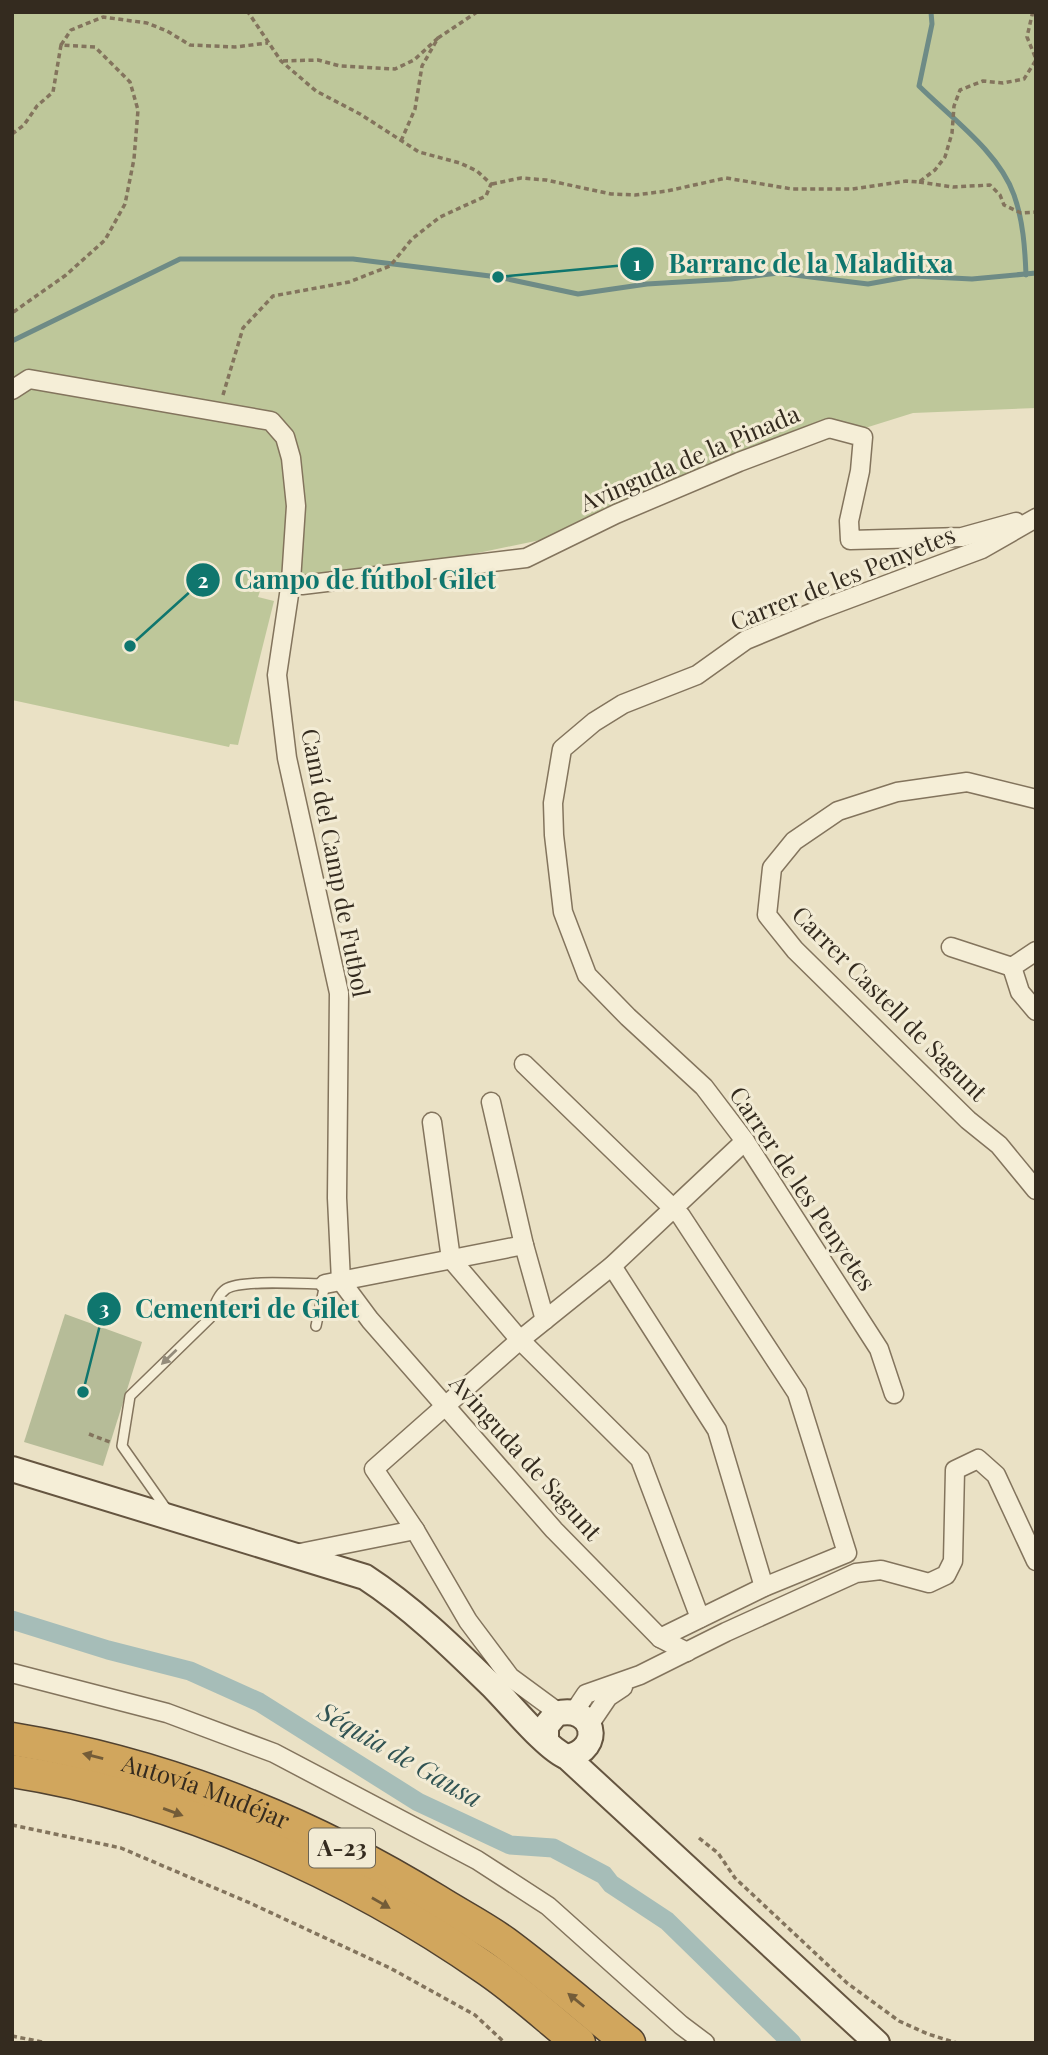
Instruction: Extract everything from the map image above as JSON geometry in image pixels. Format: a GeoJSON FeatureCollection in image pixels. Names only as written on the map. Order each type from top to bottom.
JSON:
{"type":"FeatureCollection","features":[{"type":"Feature","properties":{"kind":"highway","name":"Autovía Mudéjar"},"geometry":{"type":"LineString","coordinates":[[12,1740],[54,1746],[159,1773],[274,1814],[391,1873],[503,1942],[629,2043]]}},
{"type":"Feature","properties":{"kind":"highway","name":"Autovía Mudéjar"},"geometry":{"type":"LineString","coordinates":[[12,1771],[41,1775],[151,1804],[270,1848],[379,1901],[478,1963],[579,2043]]}},
{"type":"Feature","properties":{"kind":"street","name":"Camí del Camp de Futbol"},"geometry":{"type":"LineString","coordinates":[[12,390],[29,379],[219,411],[271,421],[285,437],[291,458],[296,506],[291,581],[277,674],[287,758],[339,993],[337,1198],[333,1282]]}},
{"type":"Feature","properties":{"kind":"street","name":"Avinguda de la Pinada"},"geometry":{"type":"LineString","coordinates":[[291,581],[302,584],[526,558],[616,514],[739,461],[830,428],[863,437],[860,471],[849,521],[850,540],[962,537],[1036,517]]}},
{"type":"Feature","properties":{"kind":"street","name":"Carrer de les Penyetes"},"geometry":{"type":"LineString","coordinates":[[894,1394],[879,1349],[745,1140],[704,1087],[587,975],[563,912],[553,803],[562,749],[594,722],[623,704],[697,675],[746,640],[982,549],[1036,517]]}},
{"type":"Feature","properties":{"kind":"street","name":"Carrer Castell de Sagunt"},"geometry":{"type":"LineString","coordinates":[[1036,799],[967,782],[897,792],[838,811],[794,841],[772,868],[767,915],[795,950],[968,1120],[999,1145],[1036,1190]]}},
{"type":"Feature","properties":{"kind":"street"},"geometry":{"type":"LineString","coordinates":[[951,947],[1012,967]]}},
{"type":"Feature","properties":{"kind":"street"},"geometry":{"type":"LineString","coordinates":[[1012,967],[1036,951]]}},
{"type":"Feature","properties":{"kind":"street"},"geometry":{"type":"LineString","coordinates":[[1012,967],[1020,992],[1036,1011]]}},
{"type":"Feature","properties":{"kind":"street"},"geometry":{"type":"LineString","coordinates":[[524,1064],[681,1216],[797,1393],[847,1553],[764,1587],[660,1638]]}},
{"type":"Feature","properties":{"kind":"street"},"geometry":{"type":"LineString","coordinates":[[491,1102],[524,1245],[545,1320]]}},
{"type":"Feature","properties":{"kind":"street"},"geometry":{"type":"LineString","coordinates":[[432,1122],[451,1259],[520,1340],[640,1459],[700,1618]]}},
{"type":"Feature","properties":{"kind":"street"},"geometry":{"type":"LineString","coordinates":[[745,1140],[612,1266],[520,1340],[374,1469],[415,1530],[468,1621],[510,1677],[572,1728],[628,1815],[877,2043]]}},
{"type":"Feature","properties":{"kind":"street"},"geometry":{"type":"LineString","coordinates":[[333,1282],[524,1245]]}},
{"type":"Feature","properties":{"kind":"street"},"geometry":{"type":"LineString","coordinates":[[612,1266],[717,1430],[764,1587]]}},
{"type":"Feature","properties":{"kind":"street","name":"Avinguda de Sagunt"},"geometry":{"type":"LineString","coordinates":[[333,1282],[370,1320],[554,1530],[660,1638],[687,1653]]}},
{"type":"Feature","properties":{"kind":"street"},"geometry":{"type":"LineString","coordinates":[[12,1469],[365,1577],[396,1597],[489,1683],[546,1741],[546,1726],[572,1728],[608,1697],[640,1675],[726,1632],[856,1573],[881,1570],[929,1583],[946,1575],[953,1561],[955,1470],[978,1460],[996,1475],[1036,1561]]}},
{"type":"Feature","properties":{"kind":"street"},"geometry":{"type":"LineString","coordinates":[[293,1555],[415,1530]]}},
{"type":"Feature","properties":{"kind":"street"},"geometry":{"type":"LineString","coordinates":[[12,1673],[167,1713],[274,1753],[477,1860],[548,1906],[681,2025],[705,2043]]}},
{"type":"Feature","properties":{"kind":"street"},"geometry":{"type":"LineString","coordinates":[[489,1683],[572,1728]]}},
{"type":"Feature","properties":{"kind":"lane"},"geometry":{"type":"LineString","coordinates":[[172,1517],[122,1446],[130,1396],[210,1318],[216,1302],[226,1289],[240,1284],[333,1282],[316,1326]]}},
{"type":"Feature","properties":{"kind":"path"},"geometry":{"type":"LineString","coordinates":[[248,12],[281,61],[316,91],[360,114],[419,152],[460,163],[477,171],[491,184]]}},
{"type":"Feature","properties":{"kind":"path"},"geometry":{"type":"LineString","coordinates":[[281,61],[318,60],[340,66],[395,69],[414,60],[438,38],[477,12]]}},
{"type":"Feature","properties":{"kind":"path"},"geometry":{"type":"LineString","coordinates":[[919,182],[935,170],[945,157],[952,133],[954,106],[960,90],[982,81],[1003,83],[1024,79],[1036,59],[1027,37],[1034,12]]}},
{"type":"Feature","properties":{"kind":"path"},"geometry":{"type":"LineString","coordinates":[[12,134],[24,125],[37,106],[53,92],[61,45],[71,30],[103,18],[147,23],[190,45],[235,47],[268,43]]}},
{"type":"Feature","properties":{"kind":"path"},"geometry":{"type":"LineString","coordinates":[[401,141],[415,109],[422,66],[438,38]]}},
{"type":"Feature","properties":{"kind":"path"},"geometry":{"type":"LineString","coordinates":[[12,313],[66,275],[105,240],[125,204],[134,159],[138,110],[130,82],[94,47],[61,45]]}},
{"type":"Feature","properties":{"kind":"path"},"geometry":{"type":"LineString","coordinates":[[491,184],[521,178],[546,180],[611,194],[635,195],[726,178],[792,189],[852,189],[906,181],[953,187],[990,185],[1000,195],[1004,205],[1021,213],[1036,212]]}},
{"type":"Feature","properties":{"kind":"path"},"geometry":{"type":"LineString","coordinates":[[219,411],[243,328],[273,296],[349,282],[390,266],[412,239],[440,217],[485,196],[491,184]]}},
{"type":"Feature","properties":{"kind":"path"},"geometry":{"type":"LineString","coordinates":[[89,1434],[122,1446]]}},
{"type":"Feature","properties":{"kind":"path"},"geometry":{"type":"LineString","coordinates":[[12,1825],[121,1848],[250,1903],[390,1968],[475,2015],[505,2043]]}},
{"type":"Feature","properties":{"kind":"path"},"geometry":{"type":"LineString","coordinates":[[699,1838],[718,1853],[735,1878],[847,1983],[899,2021],[957,2043]]}},
{"type":"Feature","properties":{"kind":"path"},"geometry":{"type":"LineString","coordinates":[[12,2036],[47,2043]]}},
{"type":"Feature","properties":{"kind":"green space"},"geometry":{"type":"Polygon","coordinates":[[[12,12],[1036,12],[1036,408],[913,413],[680,486],[579,532],[358,578],[260,591],[258,597],[274,601],[238,745],[230,744],[229,747],[12,700],[12,12]]]}},
{"type":"Feature","properties":{"kind":"green space"},"geometry":{"type":"Polygon","coordinates":[[[65,1314],[142,1342],[103,1466],[24,1442],[65,1314]]]}},
{"type":"Feature","properties":{"kind":"waterway"},"geometry":{"type":"LineString","coordinates":[[931,12],[932,24],[919,86],[986,150],[1007,179],[1020,214],[1026,275]]}},
{"type":"Feature","properties":{"kind":"waterway"},"geometry":{"type":"LineString","coordinates":[[12,341],[180,259],[353,259],[498,277],[578,294],[647,284],[778,273],[868,284],[912,276],[972,279],[1036,273]]}},
{"type":"Feature","properties":{"kind":"waterway","name":"Séquia de Gausa"},"geometry":{"type":"LineString","coordinates":[[12,1620],[108,1650],[190,1671],[259,1702],[418,1802],[510,1845],[553,1848],[604,1875],[611,1884],[667,1921],[792,2043]]}},
{"type":"Feature","properties":{"kind":"place","name":"Barranc de la Maladitxa"},"geometry":{"type":"Point","coordinates":[498,277]}},
{"type":"Feature","properties":{"kind":"place","name":"Campo de fútbol Gilet"},"geometry":{"type":"Point","coordinates":[130,646]}},
{"type":"Feature","properties":{"kind":"place","name":"Cementeri de Gilet"},"geometry":{"type":"Point","coordinates":[83,1392]}}]}
